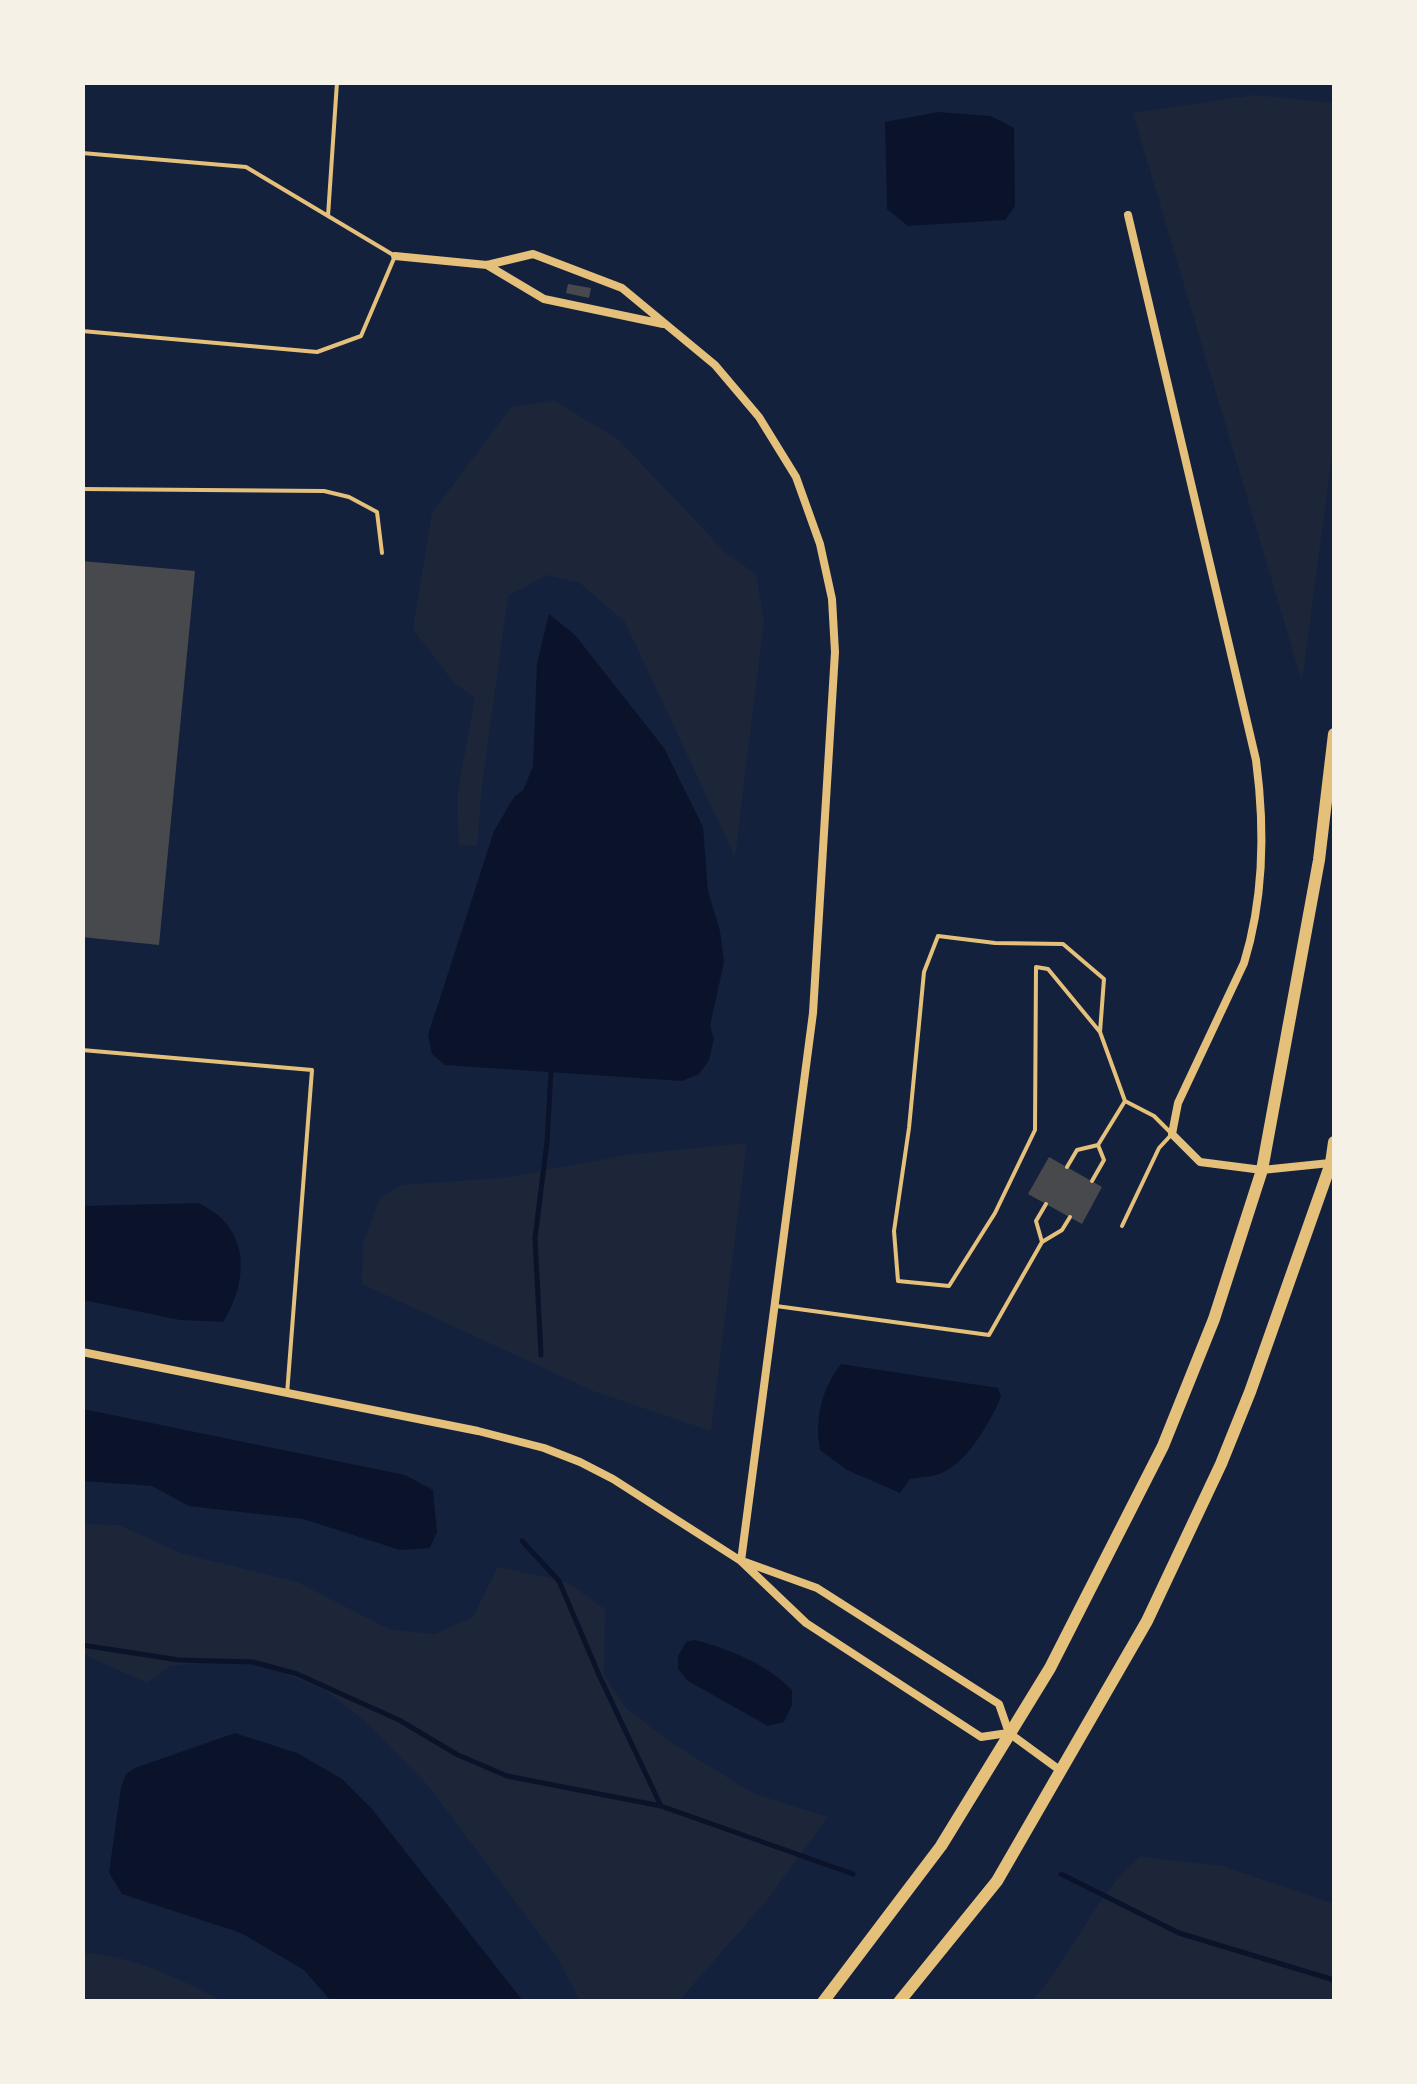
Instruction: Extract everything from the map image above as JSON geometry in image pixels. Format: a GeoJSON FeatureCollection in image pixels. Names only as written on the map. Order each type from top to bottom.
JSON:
{"type":"FeatureCollection","features":[{"type":"Feature","properties":{"kind":"main road"},"geometry":{"type":"LineString","coordinates":[[823,2002],[942,1846],[1050,1668],[1163,1446],[1214,1320],[1262,1170],[1319,860],[1334,734]]}},
{"type":"Feature","properties":{"kind":"main road"},"geometry":{"type":"LineString","coordinates":[[899,2002],[997,1881],[1148,1621],[1250,1392],[1333,1162],[1334,1142]]}},
{"type":"Feature","properties":{"kind":"street"},"geometry":{"type":"LineString","coordinates":[[1128,215],[1256,760],[1262,812],[1260,883],[1244,964],[1178,1102],[1172,1134],[1200,1162],[1262,1170],[1333,1162]]}},
{"type":"Feature","properties":{"kind":"street"},"geometry":{"type":"LineString","coordinates":[[395,256],[487,265],[533,254],[622,288],[716,365],[759,417],[796,477],[820,544],[832,599],[835,652],[813,1013],[741,1560]]}},
{"type":"Feature","properties":{"kind":"street"},"geometry":{"type":"LineString","coordinates":[[487,265],[544,300],[668,325]]}},
{"type":"Feature","properties":{"kind":"street"},"geometry":{"type":"LineString","coordinates":[[82,1352],[544,1448],[613,1478],[741,1560],[806,1623],[982,1737],[1009,1733]]}},
{"type":"Feature","properties":{"kind":"street"},"geometry":{"type":"LineString","coordinates":[[741,1560],[817,1588],[999,1704],[1009,1733],[1062,1771]]}},
{"type":"Feature","properties":{"kind":"lane"},"geometry":{"type":"LineString","coordinates":[[328,216],[337,82]]}},
{"type":"Feature","properties":{"kind":"lane"},"geometry":{"type":"LineString","coordinates":[[82,153],[246,168],[395,256],[361,336],[317,352],[82,331]]}},
{"type":"Feature","properties":{"kind":"lane"},"geometry":{"type":"LineString","coordinates":[[82,489],[324,491],[349,497],[377,512],[382,553]]}},
{"type":"Feature","properties":{"kind":"lane"},"geometry":{"type":"LineString","coordinates":[[1100,1032],[1104,979],[1063,944],[995,943],[938,936],[924,972],[894,1232],[898,1281],[950,1286],[995,1213],[1035,1130],[1036,966],[1048,968],[1100,1032],[1126,1100],[1154,1116],[1172,1134],[1159,1148],[1122,1226]]}},
{"type":"Feature","properties":{"kind":"lane"},"geometry":{"type":"LineString","coordinates":[[82,1050],[312,1070],[287,1394]]}},
{"type":"Feature","properties":{"kind":"lane"},"geometry":{"type":"LineString","coordinates":[[1067,1167],[1077,1150],[1098,1145],[1126,1100]]}},
{"type":"Feature","properties":{"kind":"lane"},"geometry":{"type":"LineString","coordinates":[[1092,1181],[1104,1160],[1098,1145]]}},
{"type":"Feature","properties":{"kind":"lane"},"geometry":{"type":"LineString","coordinates":[[1042,1242],[1036,1221],[1046,1204]]}},
{"type":"Feature","properties":{"kind":"lane"},"geometry":{"type":"LineString","coordinates":[[776,1306],[989,1335],[1042,1242],[1062,1230],[1070,1218]]}},
{"type":"Feature","properties":{"kind":"shaded area"},"geometry":{"type":"Polygon","coordinates":[[[1255,95],[1334,103],[1334,440],[1302,682],[1133,113],[1255,95]]]}},
{"type":"Feature","properties":{"kind":"shaded area"},"geometry":{"type":"Polygon","coordinates":[[[938,112],[991,116],[1014,128],[1015,206],[1005,220],[908,226],[887,209],[885,122],[938,112]]]}},
{"type":"Feature","properties":{"kind":"shaded area"},"geometry":{"type":"Polygon","coordinates":[[[555,401],[619,440],[726,553],[756,574],[764,621],[735,857],[625,622],[580,583],[547,575],[508,596],[477,846],[459,844],[457,796],[475,698],[454,683],[413,629],[432,513],[511,407],[555,401]]]}},
{"type":"Feature","properties":{"kind":"shaded area"},"geometry":{"type":"Polygon","coordinates":[[[549,614],[575,635],[664,748],[703,827],[708,891],[724,962],[710,1026],[714,1039],[709,1060],[699,1074],[682,1081],[445,1065],[432,1054],[428,1035],[494,831],[514,797],[523,790],[533,767],[537,663],[549,614]]]}},
{"type":"Feature","properties":{"kind":"shaded area"},"geometry":{"type":"Polygon","coordinates":[[[747,1143],[711,1431],[593,1391],[362,1284],[363,1244],[380,1198],[401,1185],[503,1178],[627,1155],[747,1143]]]}},
{"type":"Feature","properties":{"kind":"shaded area"},"geometry":{"type":"Polygon","coordinates":[[[198,1203],[228,1225],[240,1255],[238,1288],[223,1322],[180,1320],[83,1300],[83,1206],[198,1203]]]}},
{"type":"Feature","properties":{"kind":"shaded area"},"geometry":{"type":"Polygon","coordinates":[[[841,1364],[998,1388],[1001,1397],[961,1460],[942,1473],[910,1479],[900,1493],[847,1470],[820,1450],[821,1405],[841,1364]]]}},
{"type":"Feature","properties":{"kind":"shaded area"},"geometry":{"type":"Polygon","coordinates":[[[83,1409],[405,1475],[433,1490],[437,1532],[430,1548],[400,1550],[303,1519],[189,1506],[152,1486],[83,1481],[83,1409]]]}},
{"type":"Feature","properties":{"kind":"shaded area"},"geometry":{"type":"Polygon","coordinates":[[[83,1524],[119,1525],[183,1554],[297,1582],[391,1630],[435,1634],[473,1617],[498,1567],[567,1582],[605,1609],[604,1674],[626,1708],[669,1741],[754,1794],[828,1817],[767,1900],[679,2001],[580,2001],[557,1957],[430,1788],[367,1723],[325,1690],[243,1658],[170,1666],[147,1683],[83,1654],[83,1524]]]}},
{"type":"Feature","properties":{"kind":"shaded area"},"geometry":{"type":"Polygon","coordinates":[[[694,1640],[747,1659],[792,1690],[792,1705],[784,1722],[768,1726],[688,1681],[678,1669],[678,1656],[686,1642],[694,1640]]]}},
{"type":"Feature","properties":{"kind":"shaded area"},"geometry":{"type":"Polygon","coordinates":[[[235,1733],[297,1753],[342,1779],[372,1809],[523,2001],[331,2001],[304,1970],[241,1933],[122,1894],[109,1873],[126,1774],[235,1733]]]}},
{"type":"Feature","properties":{"kind":"shaded area"},"geometry":{"type":"Polygon","coordinates":[[[1140,1857],[1222,1866],[1334,1904],[1334,2001],[1032,2001],[1109,1889],[1140,1857]]]}},
{"type":"Feature","properties":{"kind":"shaded area"},"geometry":{"type":"Polygon","coordinates":[[[83,1953],[137,1963],[222,2001],[83,2001],[83,1953]]]}},
{"type":"Feature","properties":{"kind":"building"},"geometry":{"type":"Polygon","coordinates":[[[568,284],[591,288],[589,298],[566,293],[568,284]]]}},
{"type":"Feature","properties":{"kind":"building"},"geometry":{"type":"Polygon","coordinates":[[[82,561],[195,571],[159,945],[82,937],[82,561]]]}},
{"type":"Feature","properties":{"kind":"building"},"geometry":{"type":"Polygon","coordinates":[[[1049,1157],[1102,1187],[1082,1224],[1028,1194],[1049,1157]]]}},
{"type":"Feature","properties":{"kind":"waterway"},"geometry":{"type":"LineString","coordinates":[[541,1355],[535,1238],[551,1071]]}},
{"type":"Feature","properties":{"kind":"waterway"},"geometry":{"type":"LineString","coordinates":[[522,1541],[559,1581],[661,1806]]}},
{"type":"Feature","properties":{"kind":"waterway"},"geometry":{"type":"LineString","coordinates":[[82,1645],[179,1660],[253,1662],[297,1674],[399,1720],[458,1755],[507,1776],[661,1806],[853,1874]]}},
{"type":"Feature","properties":{"kind":"waterway"},"geometry":{"type":"LineString","coordinates":[[1061,1874],[1179,1933],[1334,1980]]}}]}
